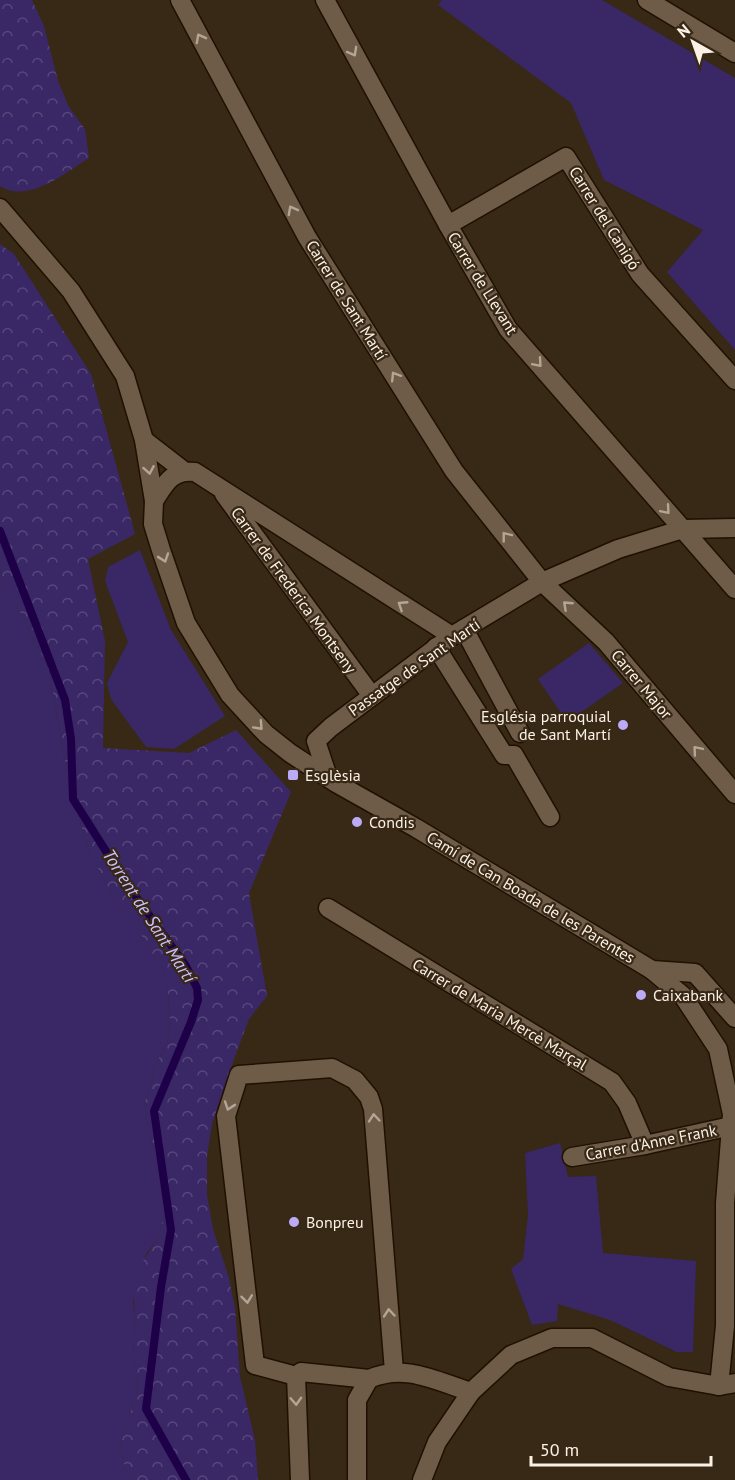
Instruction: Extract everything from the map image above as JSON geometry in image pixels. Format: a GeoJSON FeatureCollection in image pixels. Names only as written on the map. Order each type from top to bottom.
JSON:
{"type":"FeatureCollection","features":[{"type":"Feature","properties":{"kind":"street","name":"Carrer de Sant Martí"},"geometry":{"type":"LineString","coordinates":[[180,0],[307,237],[454,471],[542,582]]}},
{"type":"Feature","properties":{"kind":"street","name":"Carrer de Llevant"},"geometry":{"type":"LineString","coordinates":[[325,0],[448,225],[508,329],[683,529],[733,581]]}},
{"type":"Feature","properties":{"kind":"street"},"geometry":{"type":"LineString","coordinates":[[647,0],[735,53]]}},
{"type":"Feature","properties":{"kind":"street","name":"Carrer del Canigó"},"geometry":{"type":"LineString","coordinates":[[448,225],[566,157],[640,274],[735,380]]}},
{"type":"Feature","properties":{"kind":"street","name":"Camí de Can Boada de les Parentes"},"geometry":{"type":"LineString","coordinates":[[0,208],[71,291],[125,376],[144,440],[154,501],[153,524],[186,624],[230,695],[266,734],[290,753],[652,970],[694,974],[735,1018]]}},
{"type":"Feature","properties":{"kind":"street"},"geometry":{"type":"LineString","coordinates":[[144,440],[184,471],[195,472],[216,484],[458,633],[520,733]]}},
{"type":"Feature","properties":{"kind":"street"},"geometry":{"type":"LineString","coordinates":[[154,501],[167,481],[184,471]]}},
{"type":"Feature","properties":{"kind":"street","name":"Carrer de Frederica Montseny"},"geometry":{"type":"LineString","coordinates":[[216,484],[372,696]]}},
{"type":"Feature","properties":{"kind":"street","name":"Passatge de Sant Martí"},"geometry":{"type":"LineString","coordinates":[[316,741],[436,647],[542,582],[618,549],[683,529],[735,528]]}},
{"type":"Feature","properties":{"kind":"street","name":"Carrer Major"},"geometry":{"type":"LineString","coordinates":[[542,582],[606,642],[735,794]]}},
{"type":"Feature","properties":{"kind":"street"},"geometry":{"type":"LineString","coordinates":[[436,647],[504,755],[514,754],[550,817]]}},
{"type":"Feature","properties":{"kind":"street"},"geometry":{"type":"LineString","coordinates":[[290,753],[316,741],[328,777]]}},
{"type":"Feature","properties":{"kind":"street","name":"Carrer de Maria Mercè Marçal"},"geometry":{"type":"LineString","coordinates":[[327,908],[612,1082],[627,1103],[645,1145]]}},
{"type":"Feature","properties":{"kind":"street"},"geometry":{"type":"LineString","coordinates":[[422,1480],[436,1442],[471,1392],[511,1355],[552,1338],[592,1338],[669,1377],[727,1385],[725,1203],[732,1114],[718,1049],[683,996],[652,970]]}},
{"type":"Feature","properties":{"kind":"street"},"geometry":{"type":"LineString","coordinates":[[296,1376],[255,1365],[226,1116],[240,1075],[332,1068],[355,1080],[369,1097],[373,1108],[394,1371]]}},
{"type":"Feature","properties":{"kind":"street","name":"Carrer d'Anne Frank"},"geometry":{"type":"LineString","coordinates":[[572,1157],[645,1145],[731,1126]]}},
{"type":"Feature","properties":{"kind":"street"},"geometry":{"type":"LineString","coordinates":[[296,1376],[301,1372],[369,1379],[394,1371],[413,1373],[471,1392]]}},
{"type":"Feature","properties":{"kind":"street"},"geometry":{"type":"LineString","coordinates":[[296,1376],[300,1480]]}},
{"type":"Feature","properties":{"kind":"street"},"geometry":{"type":"LineString","coordinates":[[357,1480],[357,1400],[369,1379]]}},
{"type":"Feature","properties":{"kind":"green space"},"geometry":{"type":"Polygon","coordinates":[[[0,0],[32,0],[44,26],[58,81],[69,107],[85,129],[89,158],[46,184],[22,191],[11,191],[0,186],[0,0]]]}},
{"type":"Feature","properties":{"kind":"green space"},"geometry":{"type":"Polygon","coordinates":[[[442,0],[602,0],[735,78],[735,350],[667,272],[703,230],[604,180],[571,103],[438,5],[442,0]]]}},
{"type":"Feature","properties":{"kind":"green space"},"geometry":{"type":"Polygon","coordinates":[[[0,244],[14,254],[91,374],[135,534],[88,559],[105,641],[103,748],[189,753],[236,730],[291,792],[249,893],[267,996],[249,1019],[234,1059],[212,1124],[207,1156],[207,1195],[213,1229],[229,1278],[235,1308],[240,1377],[255,1440],[258,1480],[129,1480],[121,1454],[122,1437],[137,1393],[138,1376],[133,1359],[135,1319],[133,1283],[138,1269],[156,1241],[164,1216],[164,1197],[154,1147],[148,1132],[145,1101],[154,1067],[167,1043],[170,1024],[168,992],[164,973],[140,933],[112,894],[89,852],[69,784],[49,670],[7,591],[0,572],[0,244]]]}},
{"type":"Feature","properties":{"kind":"green space"},"geometry":{"type":"Polygon","coordinates":[[[140,550],[171,630],[225,716],[174,749],[146,747],[111,699],[107,683],[128,642],[105,581],[108,567],[140,550]]]}},
{"type":"Feature","properties":{"kind":"green space"},"geometry":{"type":"Polygon","coordinates":[[[0,572],[7,591],[49,670],[69,784],[89,852],[112,894],[140,933],[164,973],[168,992],[170,1024],[167,1043],[154,1067],[145,1101],[148,1132],[154,1147],[164,1197],[164,1216],[156,1241],[146,1254],[133,1301],[135,1319],[133,1359],[138,1376],[137,1393],[122,1437],[121,1454],[129,1480],[0,1480],[0,572]]]}},
{"type":"Feature","properties":{"kind":"green space"},"geometry":{"type":"Polygon","coordinates":[[[589,643],[623,683],[567,722],[538,679],[589,643]]]}},
{"type":"Feature","properties":{"kind":"green space"},"geometry":{"type":"Polygon","coordinates":[[[560,1143],[568,1177],[596,1176],[603,1253],[696,1261],[693,1352],[677,1352],[610,1320],[558,1304],[557,1321],[532,1325],[511,1269],[523,1259],[528,1215],[525,1153],[560,1143]]]}},
{"type":"Feature","properties":{"kind":"waterway","name":"Torrent de Sant Martí"},"geometry":{"type":"LineString","coordinates":[[0,531],[65,700],[71,739],[73,799],[126,883],[186,966],[197,988],[198,1000],[191,1022],[154,1111],[171,1230],[161,1287],[146,1409],[186,1480]]}},
{"type":"Feature","properties":{"kind":"place","name":"Església parroquial de Sant Martí"},"geometry":{"type":"Point","coordinates":[623,725]}},
{"type":"Feature","properties":{"kind":"place","name":"Esglèsia"},"geometry":{"type":"Point","coordinates":[293,775]}},
{"type":"Feature","properties":{"kind":"place","name":"Condis"},"geometry":{"type":"Point","coordinates":[357,822]}},
{"type":"Feature","properties":{"kind":"place","name":"Caixabank"},"geometry":{"type":"Point","coordinates":[641,995]}},
{"type":"Feature","properties":{"kind":"place","name":"Bonpreu"},"geometry":{"type":"Point","coordinates":[294,1222]}}]}
